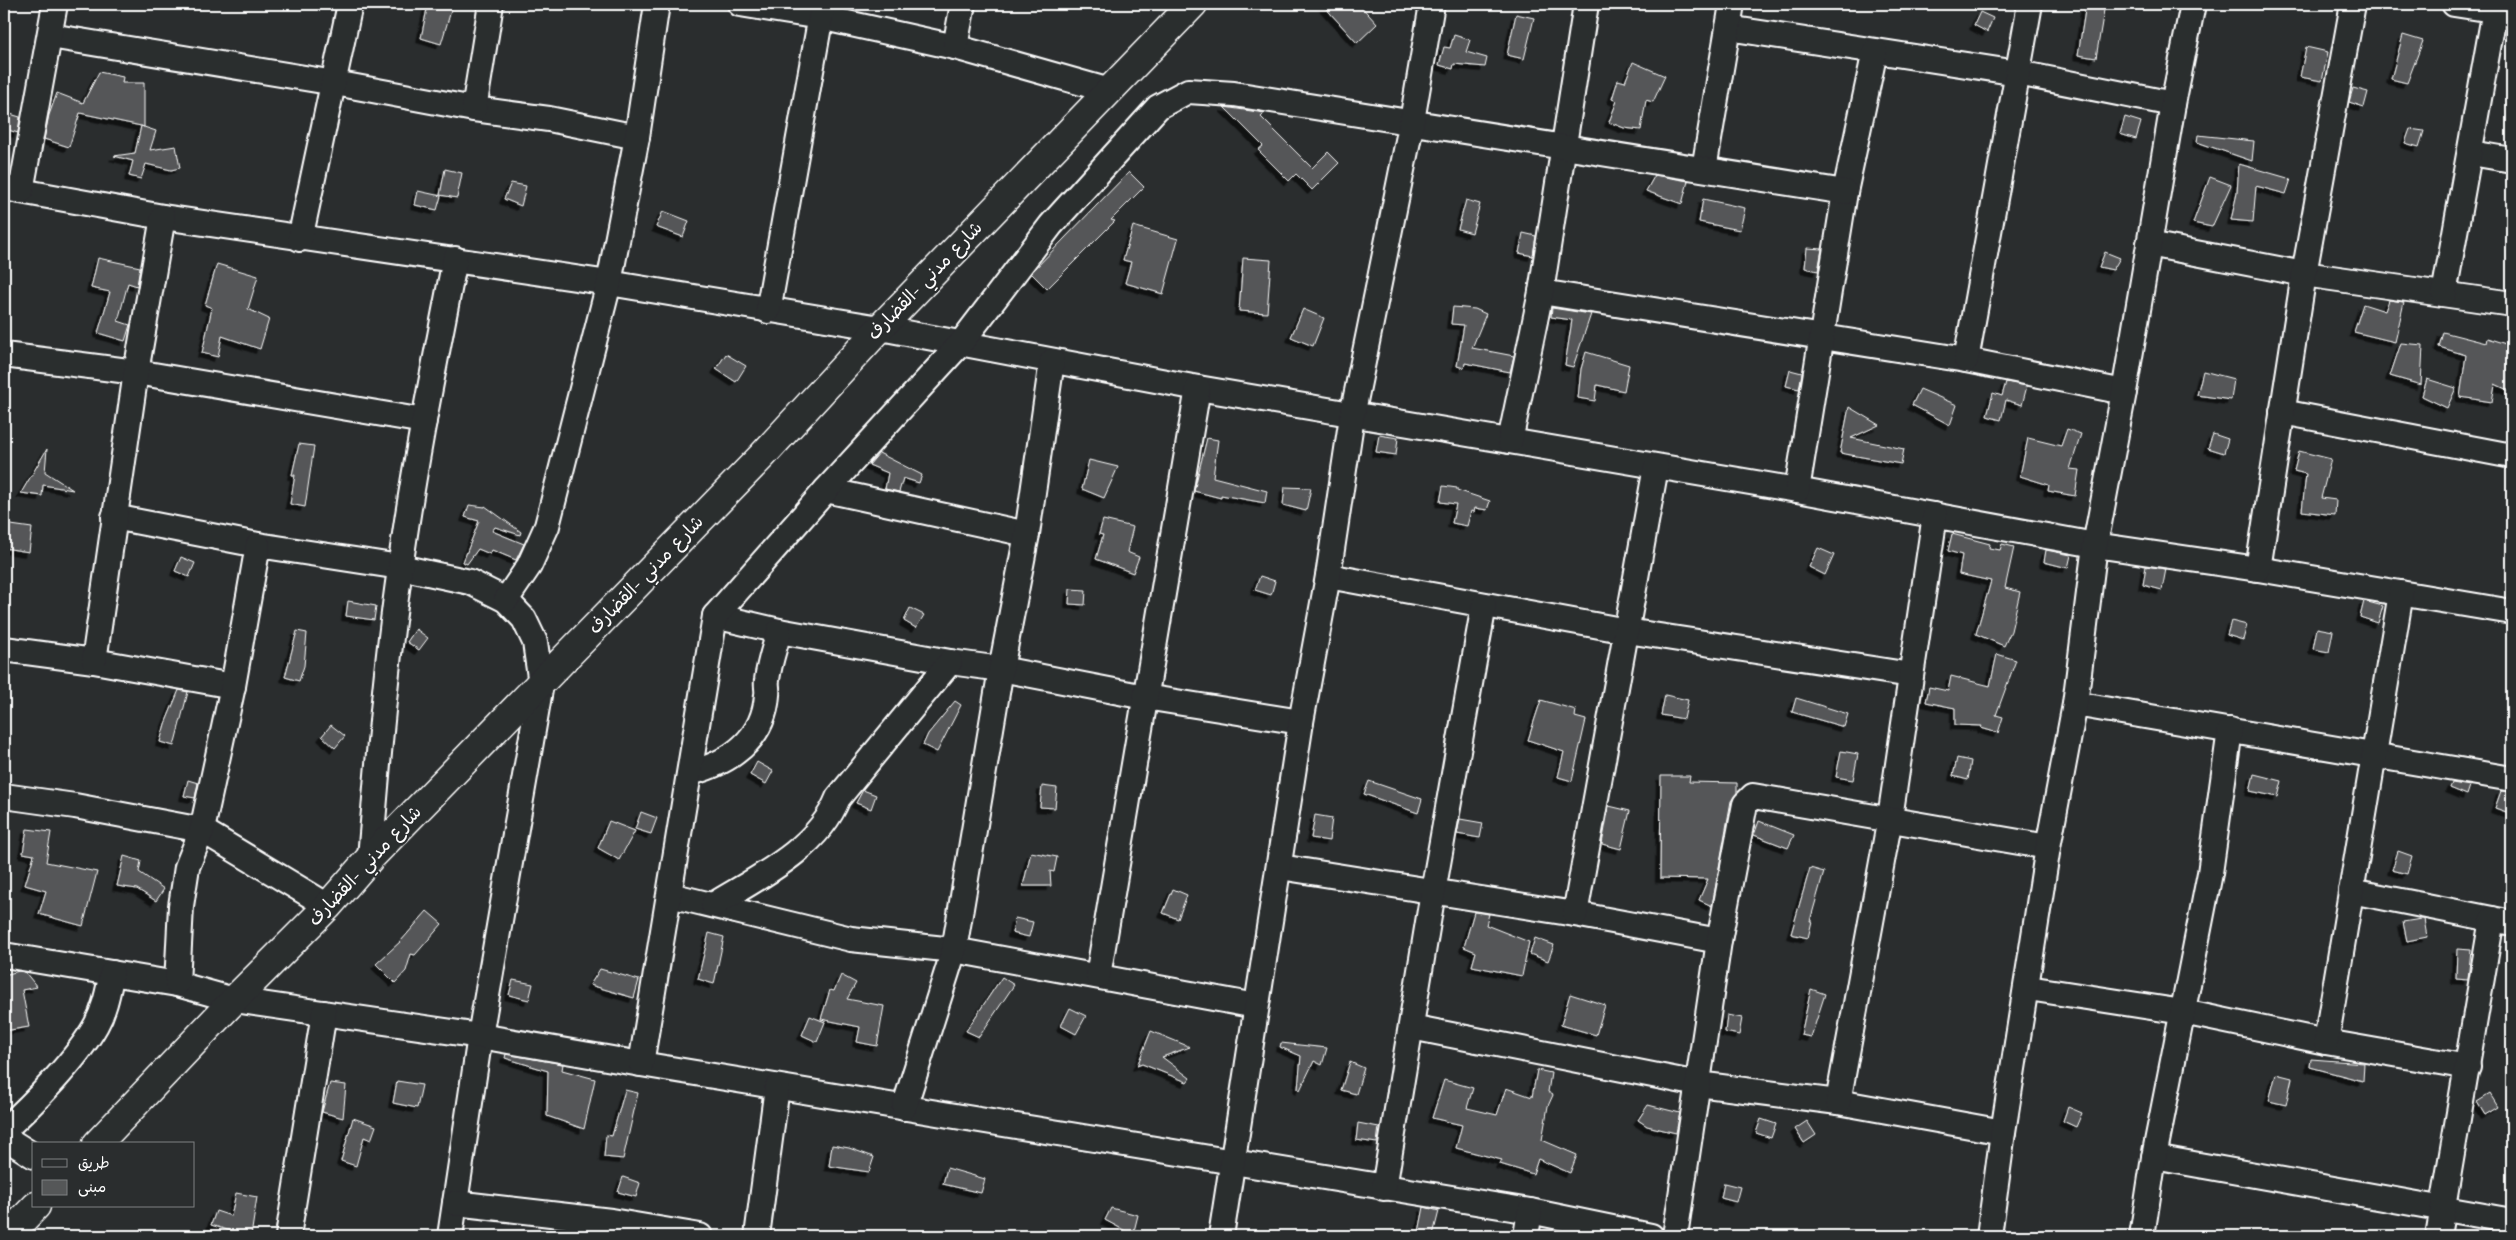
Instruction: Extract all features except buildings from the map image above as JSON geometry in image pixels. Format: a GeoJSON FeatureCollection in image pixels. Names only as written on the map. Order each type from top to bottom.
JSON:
{"type":"FeatureCollection","features":[{"type":"Feature","properties":{"kind":"highway","name":"شارع مدني -القضارف"},"geometry":{"type":"LineString","coordinates":[[99,1142],[234,1000],[328,906],[370,858],[762,456],[880,328],[1193,4]]}},
{"type":"Feature","properties":{"kind":"highway"},"geometry":{"type":"LineString","coordinates":[[7,1236],[34,1208]]}},
{"type":"Feature","properties":{"kind":"street"},"geometry":{"type":"LineString","coordinates":[[55,4],[50,36],[12,189],[163,217],[300,239],[609,283],[768,311],[880,328],[1352,416],[1797,490],[2095,545],[2258,568],[2512,612]]}},
{"type":"Feature","properties":{"kind":"street"},"geometry":{"type":"LineString","coordinates":[[300,239],[335,83],[350,4]]}},
{"type":"Feature","properties":{"kind":"street"},"geometry":{"type":"LineString","coordinates":[[474,109],[491,4]]}},
{"type":"Feature","properties":{"kind":"street"},"geometry":{"type":"LineString","coordinates":[[506,600],[529,566],[547,526],[609,283],[637,137],[657,4]]}},
{"type":"Feature","properties":{"kind":"street"},"geometry":{"type":"LineString","coordinates":[[740,4],[822,10],[1110,91]]}},
{"type":"Feature","properties":{"kind":"street"},"geometry":{"type":"LineString","coordinates":[[955,47],[963,4]]}},
{"type":"Feature","properties":{"kind":"street"},"geometry":{"type":"LineString","coordinates":[[1221,1236],[1256,1006],[1302,722],[1328,576],[1352,416],[1412,121],[1432,4]]}},
{"type":"Feature","properties":{"kind":"street"},"geometry":{"type":"LineString","coordinates":[[1510,442],[1541,292],[1586,4]]}},
{"type":"Feature","properties":{"kind":"street"},"geometry":{"type":"LineString","coordinates":[[1704,169],[1732,4]]}},
{"type":"Feature","properties":{"kind":"street"},"geometry":{"type":"LineString","coordinates":[[1966,360],[2030,4]]}},
{"type":"Feature","properties":{"kind":"street"},"geometry":{"type":"LineString","coordinates":[[1989,1236],[2003,1132],[2028,988],[2048,846],[2075,704],[2095,545],[2124,392],[2173,104],[2193,4]]}},
{"type":"Feature","properties":{"kind":"street"},"geometry":{"type":"LineString","coordinates":[[2258,568],[2304,274],[2353,4]]}},
{"type":"Feature","properties":{"kind":"street"},"geometry":{"type":"LineString","coordinates":[[2444,294],[2501,9],[2454,4]]}},
{"type":"Feature","properties":{"kind":"street"},"geometry":{"type":"LineString","coordinates":[[768,311],[822,10]]}},
{"type":"Feature","properties":{"kind":"street"},"geometry":{"type":"LineString","coordinates":[[1728,28],[2018,73],[2173,104]]}},
{"type":"Feature","properties":{"kind":"street"},"geometry":{"type":"LineString","coordinates":[[50,36],[335,83],[474,109],[549,119],[637,137]]}},
{"type":"Feature","properties":{"kind":"street"},"geometry":{"type":"LineString","coordinates":[[1797,490],[1845,192],[1875,51]]}},
{"type":"Feature","properties":{"kind":"street"},"geometry":{"type":"LineString","coordinates":[[641,1064],[715,616],[826,490],[961,343],[1051,225],[1158,107],[1188,91],[1234,94],[1412,121],[1565,148],[1845,192]]}},
{"type":"Feature","properties":{"kind":"street"},"geometry":{"type":"LineString","coordinates":[[2471,154],[2512,160]]}},
{"type":"Feature","properties":{"kind":"street"},"geometry":{"type":"LineString","coordinates":[[94,661],[136,372],[163,217]]}},
{"type":"Feature","properties":{"kind":"street"},"geometry":{"type":"LineString","coordinates":[[2149,244],[2304,274],[2512,304]]}},
{"type":"Feature","properties":{"kind":"street"},"geometry":{"type":"LineString","coordinates":[[370,858],[383,697],[400,567],[424,421],[455,260]]}},
{"type":"Feature","properties":{"kind":"street"},"geometry":{"type":"LineString","coordinates":[[1541,292],[1966,360],[2124,392]]}},
{"type":"Feature","properties":{"kind":"street"},"geometry":{"type":"LineString","coordinates":[[4,354],[136,372],[424,421]]}},
{"type":"Feature","properties":{"kind":"street"},"geometry":{"type":"LineString","coordinates":[[904,1108],[954,950],[1001,670],[1028,534],[1052,361]]}},
{"type":"Feature","properties":{"kind":"street"},"geometry":{"type":"LineString","coordinates":[[1098,976],[1198,388]]}},
{"type":"Feature","properties":{"kind":"street"},"geometry":{"type":"LineString","coordinates":[[2282,412],[2512,456]]}},
{"type":"Feature","properties":{"kind":"street"},"geometry":{"type":"LineString","coordinates":[[1575,914],[1656,467]]}},
{"type":"Feature","properties":{"kind":"street"},"geometry":{"type":"LineString","coordinates":[[826,490],[1028,534]]}},
{"type":"Feature","properties":{"kind":"street"},"geometry":{"type":"LineString","coordinates":[[1838,1102],[1890,818],[1935,516]]}},
{"type":"Feature","properties":{"kind":"street"},"geometry":{"type":"LineString","coordinates":[[114,517],[258,544],[400,567],[470,582],[506,600],[524,619],[535,642],[541,684],[480,1036],[450,1236]]}},
{"type":"Feature","properties":{"kind":"street"},"geometry":{"type":"LineString","coordinates":[[177,984],[181,906],[187,867],[202,830],[233,686],[258,544]]}},
{"type":"Feature","properties":{"kind":"street"},"geometry":{"type":"LineString","coordinates":[[1328,576],[1626,631],[1911,674]]}},
{"type":"Feature","properties":{"kind":"street"},"geometry":{"type":"LineString","coordinates":[[2326,1042],[2401,593]]}},
{"type":"Feature","properties":{"kind":"street"},"geometry":{"type":"LineString","coordinates":[[1384,1188],[1432,892],[1484,604]]}},
{"type":"Feature","properties":{"kind":"street"},"geometry":{"type":"LineString","coordinates":[[715,616],[779,631],[950,662],[1145,697],[1302,722]]}},
{"type":"Feature","properties":{"kind":"street"},"geometry":{"type":"LineString","coordinates":[[690,773],[713,767],[735,754],[752,739],[763,716],[767,694],[766,681],[779,631]]}},
{"type":"Feature","properties":{"kind":"street"},"geometry":{"type":"LineString","coordinates":[[4,649],[94,661],[233,686]]}},
{"type":"Feature","properties":{"kind":"street"},"geometry":{"type":"LineString","coordinates":[[713,905],[772,868],[821,827],[832,813],[838,798],[950,662]]}},
{"type":"Feature","properties":{"kind":"street"},"geometry":{"type":"LineString","coordinates":[[2075,704],[2512,778]]}},
{"type":"Feature","properties":{"kind":"street"},"geometry":{"type":"LineString","coordinates":[[2142,1236],[2154,1157],[2210,873],[2230,730]]}},
{"type":"Feature","properties":{"kind":"street"},"geometry":{"type":"LineString","coordinates":[[4,796],[75,806],[202,830],[328,906]]}},
{"type":"Feature","properties":{"kind":"street"},"geometry":{"type":"LineString","coordinates":[[1675,1236],[1719,942],[1745,804],[1749,799],[1753,796],[2048,846]]}},
{"type":"Feature","properties":{"kind":"street"},"geometry":{"type":"LineString","coordinates":[[1280,867],[1575,914],[1719,942]]}},
{"type":"Feature","properties":{"kind":"street"},"geometry":{"type":"LineString","coordinates":[[2350,891],[2502,921],[2468,1067],[2438,1236]]}},
{"type":"Feature","properties":{"kind":"street"},"geometry":{"type":"LineString","coordinates":[[670,895],[851,939],[954,950],[1256,1006]]}},
{"type":"Feature","properties":{"kind":"street"},"geometry":{"type":"LineString","coordinates":[[4,955],[177,984],[234,1000],[480,1036],[1232,1163],[1530,1211],[1651,1236]]}},
{"type":"Feature","properties":{"kind":"street"},"geometry":{"type":"LineString","coordinates":[[4,1130],[27,1109],[76,1052],[96,1025],[104,1005],[112,973]]}},
{"type":"Feature","properties":{"kind":"street"},"geometry":{"type":"LineString","coordinates":[[2028,988],[2183,1012],[2326,1042],[2468,1067]]}},
{"type":"Feature","properties":{"kind":"street"},"geometry":{"type":"LineString","coordinates":[[288,1236],[324,1013]]}},
{"type":"Feature","properties":{"kind":"street"},"geometry":{"type":"LineString","coordinates":[[1411,1027],[1698,1084],[1838,1102],[2003,1132]]}},
{"type":"Feature","properties":{"kind":"street"},"geometry":{"type":"LineString","coordinates":[[757,1236],[777,1087]]}},
{"type":"Feature","properties":{"kind":"street"},"geometry":{"type":"LineString","coordinates":[[4,1137],[32,1155]]}},
{"type":"Feature","properties":{"kind":"street"},"geometry":{"type":"LineString","coordinates":[[2154,1157],[2512,1221]]}},
{"type":"Feature","properties":{"kind":"street"},"geometry":{"type":"LineString","coordinates":[[455,1203],[609,1229],[700,1236]]}},
{"type":"Feature","properties":{"kind":"street"},"geometry":{"type":"LineString","coordinates":[[1526,1236],[1530,1211]]}}]}
